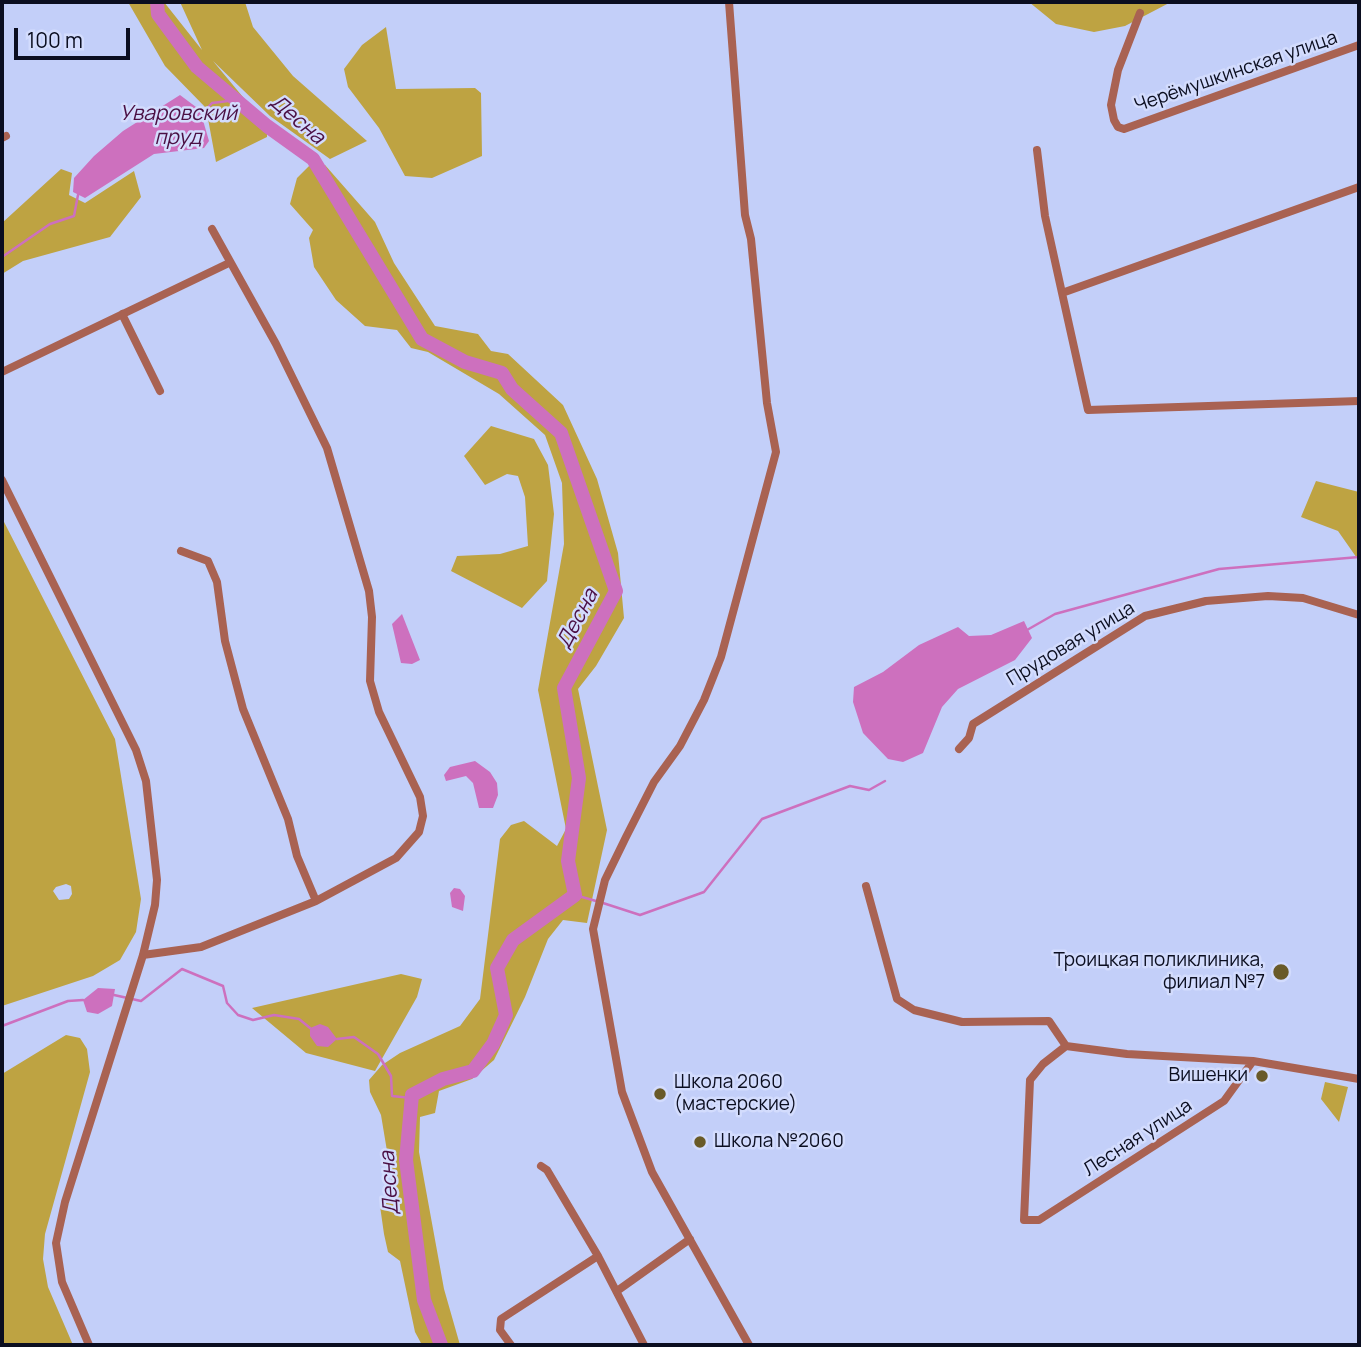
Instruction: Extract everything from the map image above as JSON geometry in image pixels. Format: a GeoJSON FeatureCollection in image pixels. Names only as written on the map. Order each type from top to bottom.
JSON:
{"type":"FeatureCollection","features":[{"type":"Feature","properties":{"kind":"street"},"geometry":{"type":"LineString","coordinates":[[729,2],[745,215],[751,239],[767,403],[776,452],[721,657],[705,700],[680,746],[654,782],[606,880],[593,929],[622,1092],[652,1172],[748,1345]]}},
{"type":"Feature","properties":{"kind":"street","name":"Черёмушкинская улица"},"geometry":{"type":"LineString","coordinates":[[1140,13],[1118,70],[1111,105],[1114,120],[1124,129],[1359,45]]}},
{"type":"Feature","properties":{"kind":"street"},"geometry":{"type":"LineString","coordinates":[[1037,150],[1045,216],[1088,410],[1359,401]]}},
{"type":"Feature","properties":{"kind":"street"},"geometry":{"type":"LineString","coordinates":[[1062,293],[1359,187]]}},
{"type":"Feature","properties":{"kind":"street"},"geometry":{"type":"LineString","coordinates":[[143,955],[201,947],[316,901],[396,858],[419,832],[424,816],[419,797],[379,712],[370,681],[372,617],[369,591],[327,448],[276,344],[212,229]]}},
{"type":"Feature","properties":{"kind":"street"},"geometry":{"type":"LineString","coordinates":[[2,372],[229,262]]}},
{"type":"Feature","properties":{"kind":"street"},"geometry":{"type":"LineString","coordinates":[[122,314],[160,391]]}},
{"type":"Feature","properties":{"kind":"street"},"geometry":{"type":"LineString","coordinates":[[2,480],[122,720],[146,781],[157,880],[155,905],[143,955],[62,1212],[55,1243],[62,1282],[89,1345]]}},
{"type":"Feature","properties":{"kind":"street"},"geometry":{"type":"LineString","coordinates":[[181,551],[208,561],[217,582],[225,641],[243,709],[288,819],[297,856],[316,901]]}},
{"type":"Feature","properties":{"kind":"street","name":"Прудовая улица"},"geometry":{"type":"LineString","coordinates":[[960,749],[969,737],[973,724],[1145,616],[1206,601],[1268,596],[1303,598],[1358,614]]}},
{"type":"Feature","properties":{"kind":"street"},"geometry":{"type":"LineString","coordinates":[[866,886],[897,999],[914,1010],[962,1023],[1049,1021],[1066,1046],[1127,1054],[1253,1060],[1359,1079]]}},
{"type":"Feature","properties":{"kind":"street","name":"Лесная улица"},"geometry":{"type":"LineString","coordinates":[[1066,1046],[1043,1064],[1030,1080],[1024,1220],[1039,1220],[1224,1101],[1253,1060]]}},
{"type":"Feature","properties":{"kind":"street"},"geometry":{"type":"LineString","coordinates":[[541,1166],[598,1256],[644,1345]]}},
{"type":"Feature","properties":{"kind":"street"},"geometry":{"type":"LineString","coordinates":[[618,1292],[690,1239]]}},
{"type":"Feature","properties":{"kind":"street"},"geometry":{"type":"LineString","coordinates":[[511,1345],[500,1331],[501,1319],[598,1256]]}},
{"type":"Feature","properties":{"kind":"shaded area"},"geometry":{"type":"Polygon","coordinates":[[[128,2],[164,2],[202,50],[180,2],[245,2],[253,27],[293,76],[367,141],[330,159],[270,116],[213,61],[267,126],[267,137],[216,162],[206,108],[165,66],[128,2]]]}},
{"type":"Feature","properties":{"kind":"shaded area"},"geometry":{"type":"Polygon","coordinates":[[[1029,2],[1171,2],[1125,26],[1094,32],[1056,24],[1029,2]]]}},
{"type":"Feature","properties":{"kind":"shaded area"},"geometry":{"type":"Polygon","coordinates":[[[386,27],[396,89],[475,88],[481,93],[482,156],[432,178],[405,176],[379,128],[348,87],[344,69],[362,45],[386,27]]]}},
{"type":"Feature","properties":{"kind":"shaded area"},"geometry":{"type":"Polygon","coordinates":[[[311,164],[325,165],[375,222],[394,263],[435,326],[478,334],[491,351],[508,354],[563,405],[597,479],[618,553],[624,618],[596,666],[578,689],[607,830],[587,923],[563,920],[548,939],[525,997],[494,1060],[472,1079],[439,1091],[435,1113],[420,1117],[419,1152],[444,1289],[460,1345],[422,1345],[415,1332],[400,1261],[388,1252],[384,1234],[380,1206],[392,1181],[381,1115],[370,1092],[369,1080],[382,1065],[400,1053],[460,1026],[480,999],[500,839],[511,825],[524,821],[557,846],[566,829],[538,690],[564,544],[562,483],[545,435],[499,394],[428,352],[411,348],[397,330],[365,326],[336,300],[314,267],[309,238],[313,230],[290,204],[297,178],[311,164]]]}},
{"type":"Feature","properties":{"kind":"shaded area"},"geometry":{"type":"Polygon","coordinates":[[[61,169],[72,173],[69,195],[85,203],[134,171],[141,197],[110,237],[23,261],[2,274],[2,223],[61,169]]]}},
{"type":"Feature","properties":{"kind":"shaded area"},"geometry":{"type":"Polygon","coordinates":[[[491,426],[534,439],[548,465],[554,514],[547,581],[522,608],[451,571],[457,556],[500,554],[528,546],[525,497],[518,476],[507,474],[485,485],[464,456],[491,426]]]}},
{"type":"Feature","properties":{"kind":"shaded area"},"geometry":{"type":"Polygon","coordinates":[[[1316,481],[1359,492],[1359,561],[1338,531],[1301,517],[1316,481]]]}},
{"type":"Feature","properties":{"kind":"shaded area"},"geometry":{"type":"Polygon","coordinates":[[[2,518],[115,739],[141,899],[136,932],[120,960],[93,976],[2,1006],[2,518]],[[66,884],[53,891],[59,900],[69,899],[72,894],[71,886],[66,884]]]}},
{"type":"Feature","properties":{"kind":"shaded area"},"geometry":{"type":"Polygon","coordinates":[[[401,974],[422,979],[417,997],[375,1071],[306,1053],[252,1008],[401,974]]]}},
{"type":"Feature","properties":{"kind":"shaded area"},"geometry":{"type":"Polygon","coordinates":[[[66,1035],[80,1038],[87,1049],[90,1072],[45,1234],[43,1259],[48,1287],[73,1345],[2,1345],[2,1074],[66,1035]]]}},
{"type":"Feature","properties":{"kind":"shaded area"},"geometry":{"type":"Polygon","coordinates":[[[1325,1082],[1348,1087],[1339,1122],[1321,1099],[1325,1082]]]}},
{"type":"Feature","properties":{"kind":"water","name":"Уваровский пруд"},"geometry":{"type":"Polygon","coordinates":[[[180,95],[200,110],[209,141],[204,148],[154,154],[85,198],[73,192],[74,178],[94,156],[123,131],[180,95]]]}},
{"type":"Feature","properties":{"kind":"water"},"geometry":{"type":"Polygon","coordinates":[[[402,614],[420,660],[412,664],[401,663],[392,624],[402,614]]]}},
{"type":"Feature","properties":{"kind":"water"},"geometry":{"type":"Polygon","coordinates":[[[1024,621],[1032,638],[1015,660],[958,689],[942,707],[923,753],[903,762],[888,759],[863,733],[853,702],[854,687],[883,672],[919,645],[958,627],[969,636],[991,635],[1024,621]]]}},
{"type":"Feature","properties":{"kind":"water"},"geometry":{"type":"Polygon","coordinates":[[[475,761],[490,772],[497,783],[498,795],[493,808],[479,808],[473,783],[466,776],[446,781],[444,775],[450,767],[475,761]]]}},
{"type":"Feature","properties":{"kind":"water"},"geometry":{"type":"Polygon","coordinates":[[[454,888],[460,889],[465,896],[463,911],[452,907],[450,893],[454,888]]]}},
{"type":"Feature","properties":{"kind":"water"},"geometry":{"type":"Polygon","coordinates":[[[98,988],[115,989],[112,1006],[98,1014],[87,1012],[83,1000],[98,988]]]}},
{"type":"Feature","properties":{"kind":"water"},"geometry":{"type":"Polygon","coordinates":[[[320,1024],[328,1027],[337,1039],[328,1047],[317,1046],[310,1036],[310,1028],[320,1024]]]}},
{"type":"Feature","properties":{"kind":"waterway","name":"Десна"},"geometry":{"type":"LineString","coordinates":[[157,2],[158,14],[197,67],[267,126],[313,159],[422,339],[465,362],[502,373],[512,389],[561,433],[616,591],[564,688],[579,778],[568,861],[575,895],[513,940],[497,968],[506,1015],[493,1044],[473,1071],[443,1079],[412,1095],[406,1160],[424,1300],[441,1345]]}},
{"type":"Feature","properties":{"kind":"waterway"},"geometry":{"type":"LineString","coordinates":[[201,115],[212,103],[236,100]]}},
{"type":"Feature","properties":{"kind":"waterway"},"geometry":{"type":"LineString","coordinates":[[2,257],[50,224],[74,216],[78,195]]}},
{"type":"Feature","properties":{"kind":"waterway"},"geometry":{"type":"LineString","coordinates":[[1027,630],[1055,614],[1219,569],[1359,557]]}},
{"type":"Feature","properties":{"kind":"waterway"},"geometry":{"type":"LineString","coordinates":[[603,903],[640,915],[704,892],[762,819],[850,786],[869,790],[885,781]]}},
{"type":"Feature","properties":{"kind":"waterway"},"geometry":{"type":"LineString","coordinates":[[575,895],[596,901]]}},
{"type":"Feature","properties":{"kind":"waterway"},"geometry":{"type":"LineString","coordinates":[[114,995],[141,1001],[182,969],[223,986],[227,1003],[238,1015],[253,1020],[274,1015],[299,1019],[310,1028]]}},
{"type":"Feature","properties":{"kind":"waterway"},"geometry":{"type":"LineString","coordinates":[[2,1026],[68,1001],[83,1000]]}},
{"type":"Feature","properties":{"kind":"waterway"},"geometry":{"type":"LineString","coordinates":[[337,1039],[354,1037],[378,1054],[391,1076],[392,1096],[411,1098]]}},
{"type":"Feature","properties":{"kind":"place","name":"Троицкая поликлиника, филиал №7"},"geometry":{"type":"Point","coordinates":[1281,972]}},
{"type":"Feature","properties":{"kind":"place","name":"Вишенки"},"geometry":{"type":"Point","coordinates":[1262,1076]}},
{"type":"Feature","properties":{"kind":"place","name":"Школа 2060 (мастерские)"},"geometry":{"type":"Point","coordinates":[660,1094]}},
{"type":"Feature","properties":{"kind":"place","name":"Школа №2060"},"geometry":{"type":"Point","coordinates":[700,1142]}}]}
